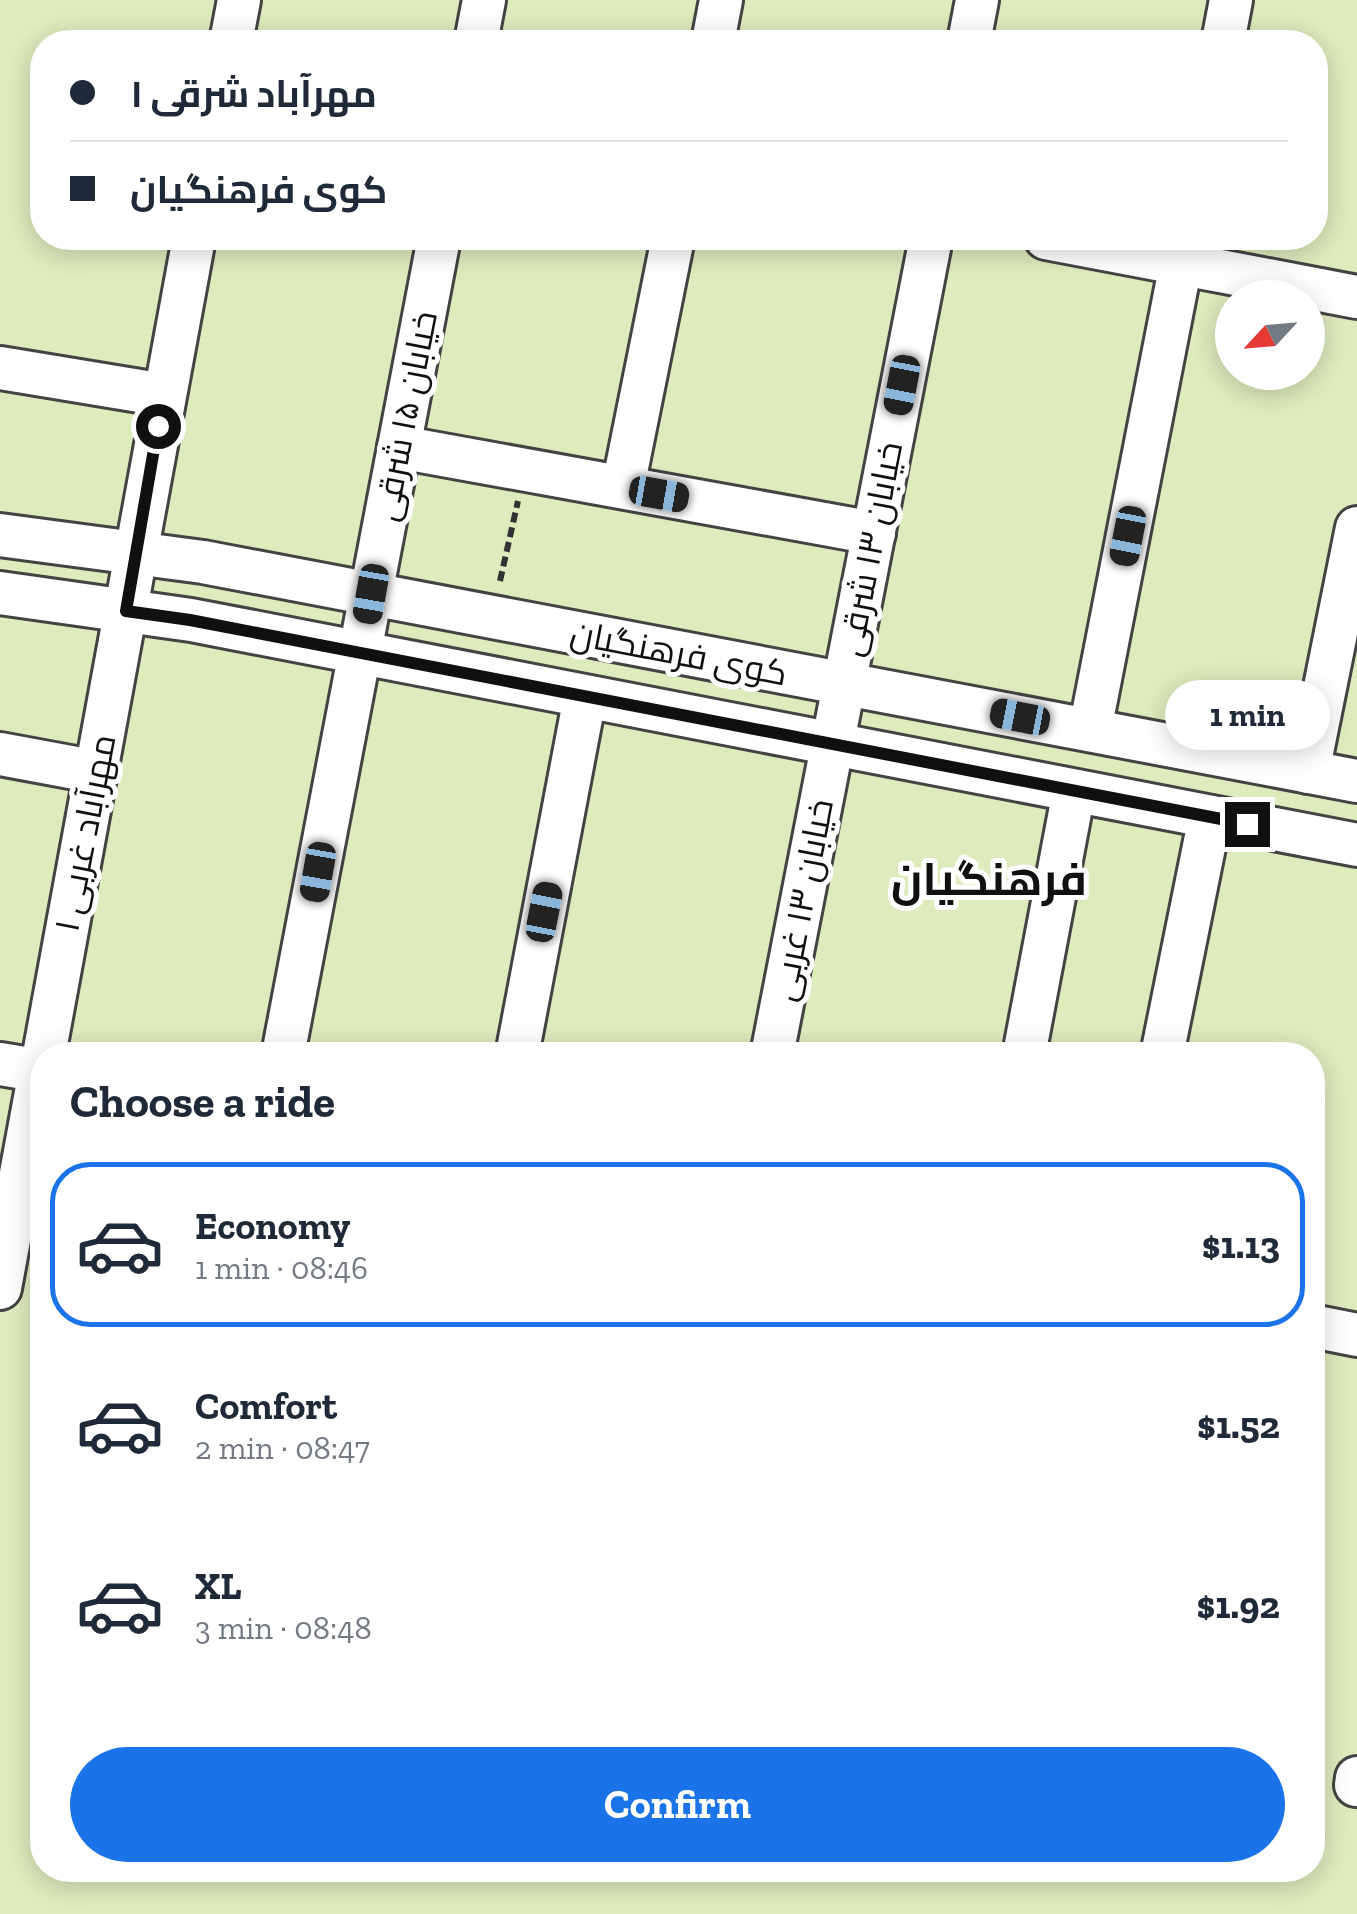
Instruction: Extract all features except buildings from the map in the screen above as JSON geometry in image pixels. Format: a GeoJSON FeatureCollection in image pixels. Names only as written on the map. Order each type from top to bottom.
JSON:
{"type":"FeatureCollection","features":[{"type":"Feature","properties":{"kind":"street"},"geometry":{"type":"LineString","coordinates":[[233,30],[239,0]]}},
{"type":"Feature","properties":{"kind":"street"},"geometry":{"type":"LineString","coordinates":[[478,30],[484,0]]}},
{"type":"Feature","properties":{"kind":"street"},"geometry":{"type":"LineString","coordinates":[[715,30],[721,0]]}},
{"type":"Feature","properties":{"kind":"street"},"geometry":{"type":"LineString","coordinates":[[972,30],[978,0]]}},
{"type":"Feature","properties":{"kind":"street"},"geometry":{"type":"LineString","coordinates":[[1225,30],[1231,0]]}},
{"type":"Feature","properties":{"kind":"street","name":"مهرآباد غربی ۱"},"geometry":{"type":"LineString","coordinates":[[39,1042],[96,772],[192,250]]}},
{"type":"Feature","properties":{"kind":"street","name":"خیابان ۱۵ شرقی"},"geometry":{"type":"LineString","coordinates":[[285,1042],[437,250]]}},
{"type":"Feature","properties":{"kind":"street"},"geometry":{"type":"LineString","coordinates":[[623,487],[671,250]]}},
{"type":"Feature","properties":{"kind":"street","name":"خیابان ۱۳ شرقی"},"geometry":{"type":"LineString","coordinates":[[833,744],[929,250]]}},
{"type":"Feature","properties":{"kind":"street"},"geometry":{"type":"LineString","coordinates":[[1090,730],[1183,250],[1357,297]]}},
{"type":"Feature","properties":{"kind":"street"},"geometry":{"type":"LineString","coordinates":[[0,368],[164,395]]}},
{"type":"Feature","properties":{"kind":"street"},"geometry":{"type":"LineString","coordinates":[[399,447],[874,533]]}},
{"type":"Feature","properties":{"kind":"street"},"geometry":{"type":"LineString","coordinates":[[1308,772],[1357,528]]}},
{"type":"Feature","properties":{"kind":"street","name":"کوی فرهنگیان"},"geometry":{"type":"LineString","coordinates":[[0,534],[203,562],[1357,782]]}},
{"type":"Feature","properties":{"kind":"street","name":"کوی فرهنگیان"},"geometry":{"type":"LineString","coordinates":[[0,594],[126,611],[360,653],[1357,845]]}},
{"type":"Feature","properties":{"kind":"street"},"geometry":{"type":"LineString","coordinates":[[519,1042],[585,697]]}},
{"type":"Feature","properties":{"kind":"street","name":"خیابان ۱۳ غربی"},"geometry":{"type":"LineString","coordinates":[[775,1042],[833,744]]}},
{"type":"Feature","properties":{"kind":"street"},"geometry":{"type":"LineString","coordinates":[[0,754],[96,772]]}},
{"type":"Feature","properties":{"kind":"street"},"geometry":{"type":"LineString","coordinates":[[1026,1042],[1074,791]]}},
{"type":"Feature","properties":{"kind":"street"},"geometry":{"type":"LineString","coordinates":[[1165,1042],[1210,817]]}},
{"type":"Feature","properties":{"kind":"street","name":"مهرآباد غربی ۱"},"geometry":{"type":"LineString","coordinates":[[0,1288],[30,1090]]}},
{"type":"Feature","properties":{"kind":"street"},"geometry":{"type":"LineString","coordinates":[[1325,1329],[1357,1335]]}},
{"type":"Feature","properties":{"kind":"path"},"geometry":{"type":"LineString","coordinates":[[492,617],[526,470]]}},
{"type":"Feature","properties":{"kind":"green space"},"geometry":{"type":"Polygon","coordinates":[[[0,0],[1357,0],[1357,1914],[0,1914],[0,0]]]}},
{"type":"Feature","properties":{"kind":"district","name":"فرهنگیان"},"geometry":{"type":"Point","coordinates":[989,880]}},
{"type":"Feature","properties":{"kind":"route"},"geometry":{"type":"LineString","coordinates":[[158,426],[126,611],[190,620],[1247,824]]}}]}
